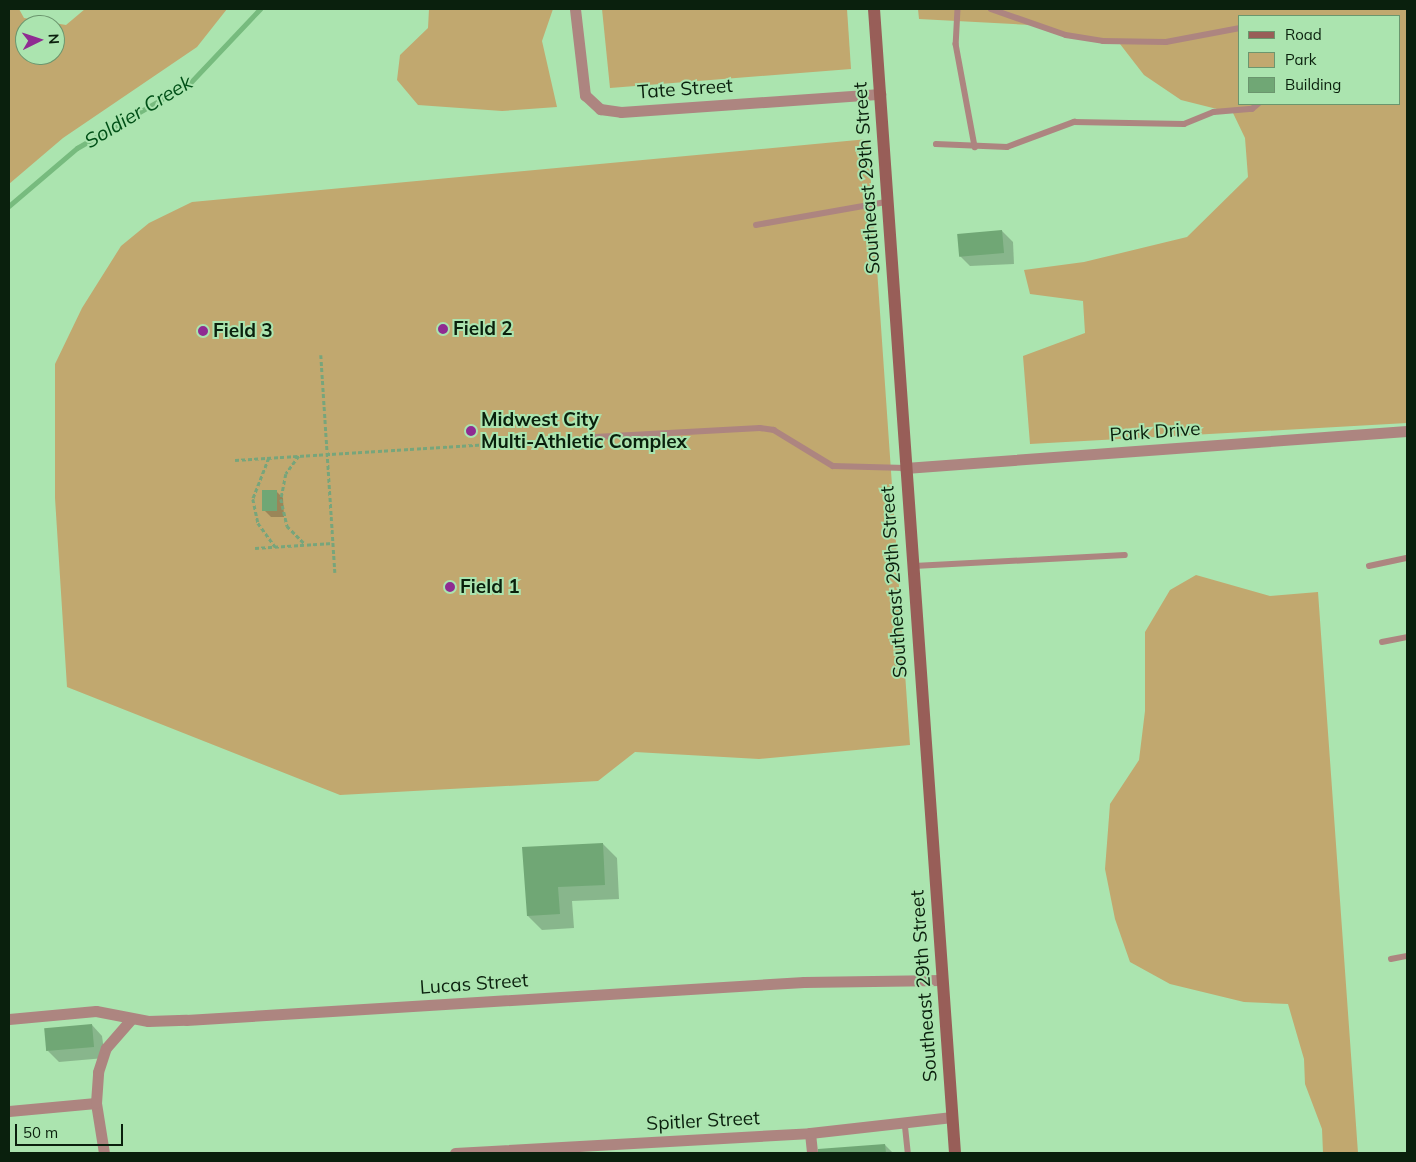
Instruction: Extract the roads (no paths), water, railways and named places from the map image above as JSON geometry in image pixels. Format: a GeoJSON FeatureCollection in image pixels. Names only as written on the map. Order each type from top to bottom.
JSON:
{"type":"FeatureCollection","features":[{"type":"Feature","properties":{"kind":"main road","name":"Southeast 29th Street"},"geometry":{"type":"LineString","coordinates":[[874,9],[955,1153]]}},
{"type":"Feature","properties":{"kind":"street","name":"Tate Street"},"geometry":{"type":"LineString","coordinates":[[574,9],[585,95],[600,109],[621,112],[880,94]]}},
{"type":"Feature","properties":{"kind":"street","name":"Park Drive"},"geometry":{"type":"LineString","coordinates":[[905,468],[1407,431]]}},
{"type":"Feature","properties":{"kind":"street","name":"Lucas Street"},"geometry":{"type":"LineString","coordinates":[[9,1019],[96,1011],[131,1018],[186,1020],[804,982],[942,980]]}},
{"type":"Feature","properties":{"kind":"street"},"geometry":{"type":"LineString","coordinates":[[104,1153],[96,1103],[98,1072],[106,1048],[131,1018]]}},
{"type":"Feature","properties":{"kind":"street"},"geometry":{"type":"LineString","coordinates":[[9,1111],[96,1103]]}},
{"type":"Feature","properties":{"kind":"street","name":"Spitler Street"},"geometry":{"type":"LineString","coordinates":[[457,1153],[623,1148],[810,1132],[952,1117]]}},
{"type":"Feature","properties":{"kind":"street"},"geometry":{"type":"LineString","coordinates":[[810,1132],[812,1153]]}},
{"type":"Feature","properties":{"kind":"lane"},"geometry":{"type":"LineString","coordinates":[[958,9],[956,44],[974,147]]}},
{"type":"Feature","properties":{"kind":"lane"},"geometry":{"type":"LineString","coordinates":[[991,9],[1066,35],[1102,41],[1166,42],[1238,28]]}},
{"type":"Feature","properties":{"kind":"lane"},"geometry":{"type":"LineString","coordinates":[[936,144],[1007,147],[1074,122],[1184,124],[1254,105]]}},
{"type":"Feature","properties":{"kind":"lane"},"geometry":{"type":"LineString","coordinates":[[756,225],[887,202]]}},
{"type":"Feature","properties":{"kind":"lane"},"geometry":{"type":"LineString","coordinates":[[595,437],[760,428],[774,430],[833,466],[905,468]]}},
{"type":"Feature","properties":{"kind":"lane"},"geometry":{"type":"LineString","coordinates":[[912,566],[1125,555]]}},
{"type":"Feature","properties":{"kind":"lane"},"geometry":{"type":"LineString","coordinates":[[1369,566],[1407,558]]}},
{"type":"Feature","properties":{"kind":"lane"},"geometry":{"type":"LineString","coordinates":[[1382,642],[1407,637]]}},
{"type":"Feature","properties":{"kind":"lane"},"geometry":{"type":"LineString","coordinates":[[1391,959],[1407,956]]}},
{"type":"Feature","properties":{"kind":"lane"},"geometry":{"type":"LineString","coordinates":[[905,1122],[908,1153]]}},
{"type":"Feature","properties":{"kind":"waterway","name":"Soldier Creek"},"geometry":{"type":"LineString","coordinates":[[9,206],[77,148],[190,83],[260,9]]}},
{"type":"Feature","properties":{"kind":"place","name":"Field 2"},"geometry":{"type":"Point","coordinates":[443,329]}},
{"type":"Feature","properties":{"kind":"place","name":"Field 3"},"geometry":{"type":"Point","coordinates":[203,331]}},
{"type":"Feature","properties":{"kind":"place","name":"Midwest City Multi-Athletic Complex"},"geometry":{"type":"Point","coordinates":[471,431]}},
{"type":"Feature","properties":{"kind":"place","name":"Field 1"},"geometry":{"type":"Point","coordinates":[450,587]}}]}
